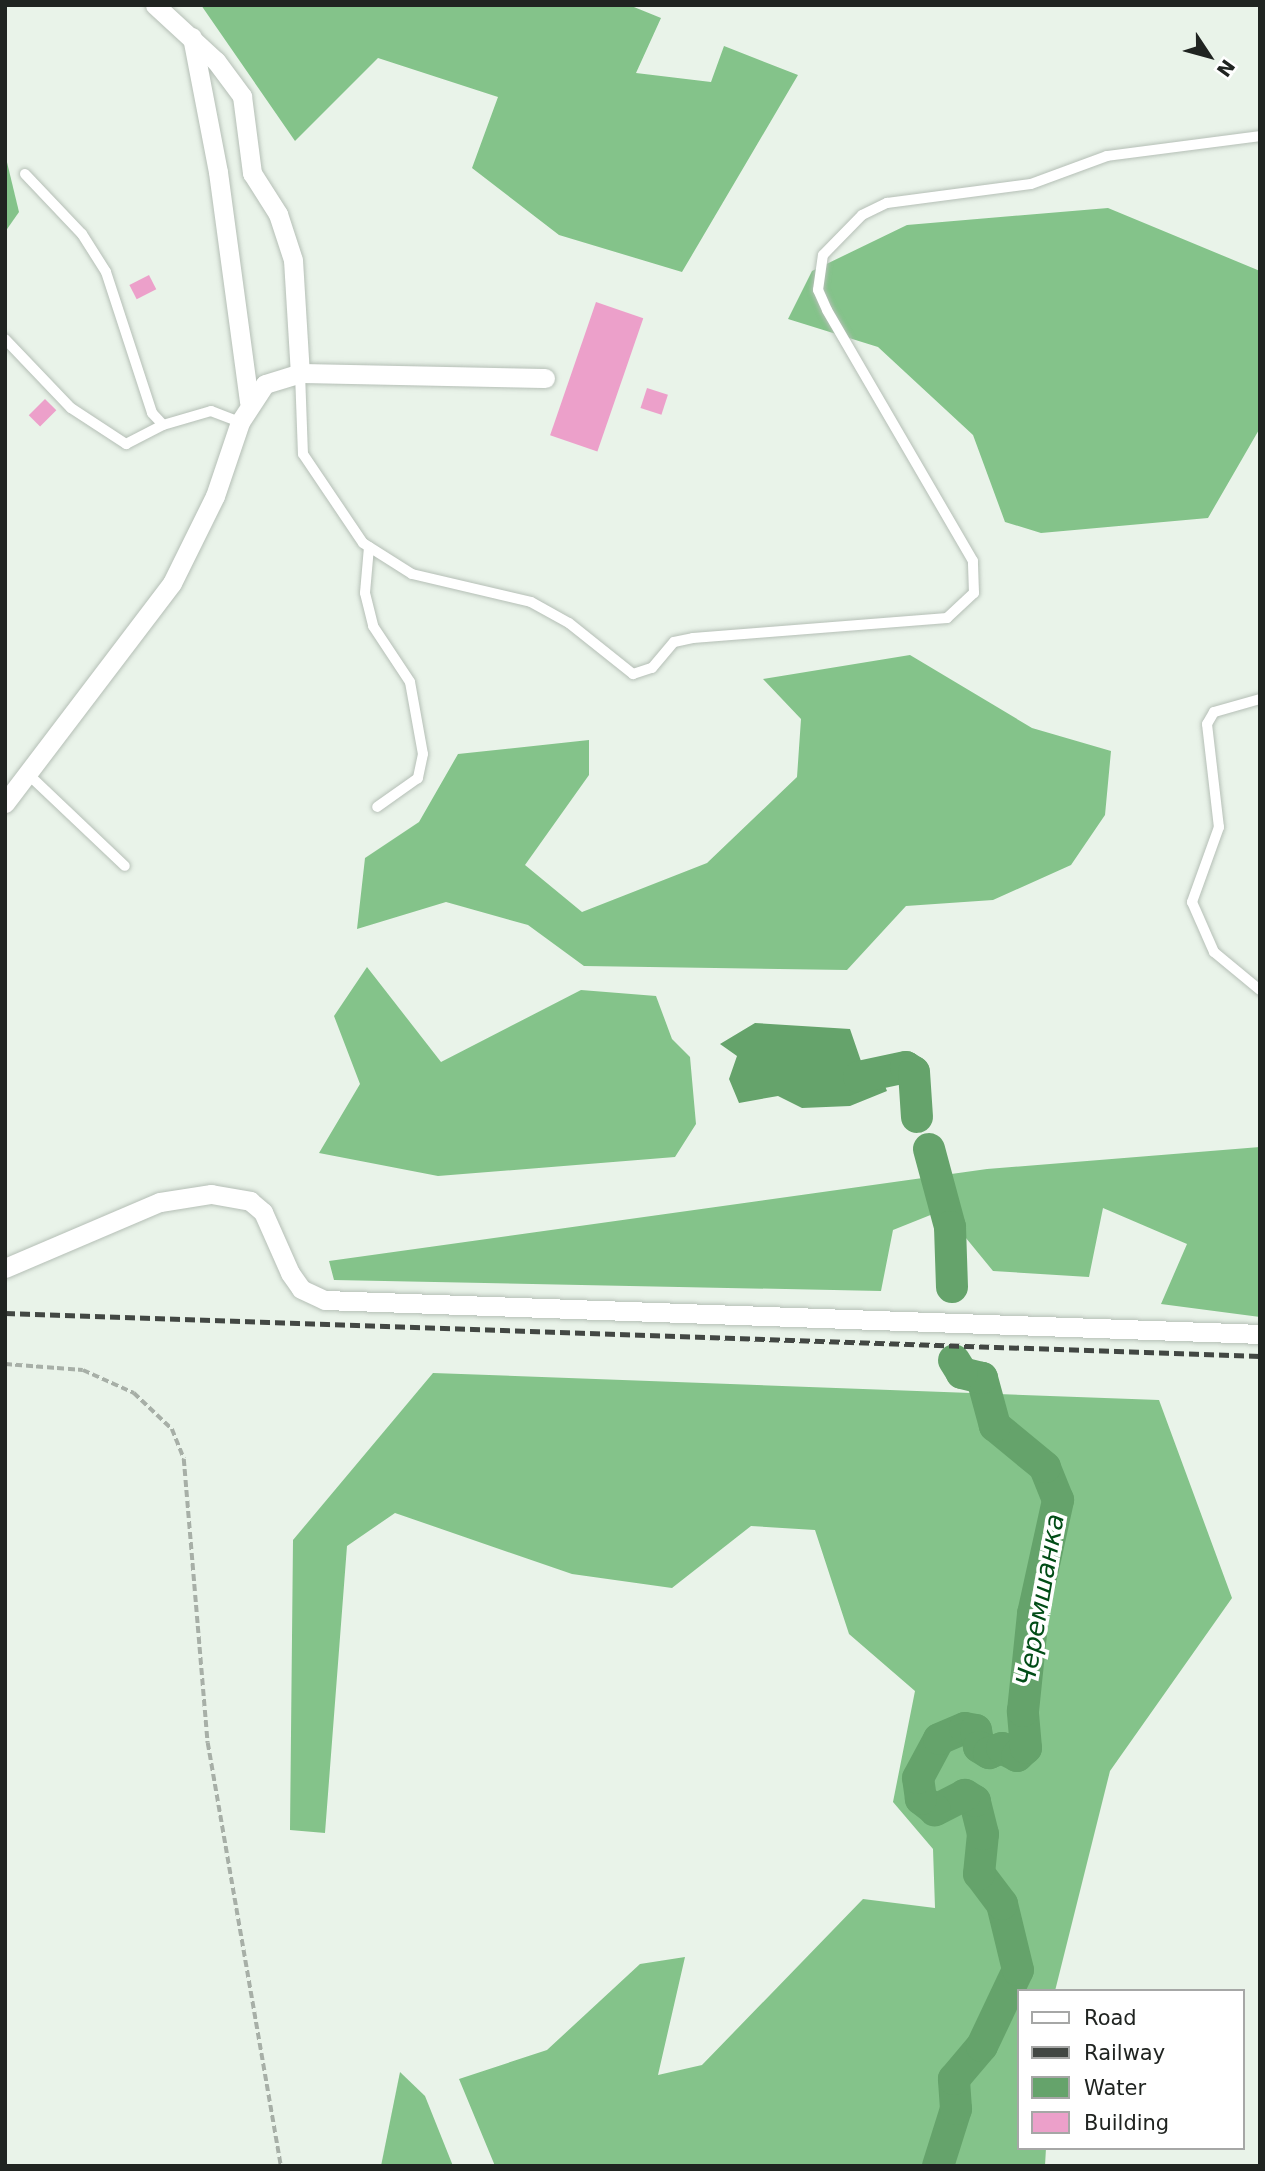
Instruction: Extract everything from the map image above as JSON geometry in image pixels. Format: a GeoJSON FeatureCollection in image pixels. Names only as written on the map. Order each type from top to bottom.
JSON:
{"type":"FeatureCollection","features":[{"type":"Feature","properties":{"kind":"street"},"geometry":{"type":"LineString","coordinates":[[155,5],[192,37],[242,96],[249,162],[278,214],[293,260],[300,373]]}},
{"type":"Feature","properties":{"kind":"street"},"geometry":{"type":"LineString","coordinates":[[192,37],[218,172],[249,402]]}},
{"type":"Feature","properties":{"kind":"street"},"geometry":{"type":"LineString","coordinates":[[5,803],[29,775],[172,583],[215,496],[249,402],[265,384],[300,373],[545,378]]}},
{"type":"Feature","properties":{"kind":"street"},"geometry":{"type":"LineString","coordinates":[[5,1268],[160,1202],[211,1194],[250,1201],[263,1212],[290,1273],[301,1289],[324,1300],[1260,1334]]}},
{"type":"Feature","properties":{"kind":"lane"},"geometry":{"type":"LineString","coordinates":[[300,373],[303,454],[369,547],[412,574],[531,602],[569,623],[633,674],[652,668],[674,642],[693,638],[947,618],[974,593],[973,561],[827,310],[818,290],[824,255],[862,215],[887,203],[1031,184],[1107,156],[1260,136]]}},
{"type":"Feature","properties":{"kind":"lane"},"geometry":{"type":"LineString","coordinates":[[25,174],[82,234],[106,272],[152,413],[163,425]]}},
{"type":"Feature","properties":{"kind":"lane"},"geometry":{"type":"LineString","coordinates":[[5,339],[71,408],[126,444],[163,425],[211,411],[240,422]]}},
{"type":"Feature","properties":{"kind":"lane"},"geometry":{"type":"LineString","coordinates":[[369,547],[365,593],[373,626],[410,682],[423,754],[418,778],[377,807]]}},
{"type":"Feature","properties":{"kind":"lane"},"geometry":{"type":"LineString","coordinates":[[1260,699],[1221,708],[1208,724],[1219,827],[1192,902],[1214,952],[1260,990]]}},
{"type":"Feature","properties":{"kind":"lane"},"geometry":{"type":"LineString","coordinates":[[29,775],[125,866]]}},
{"type":"Feature","properties":{"kind":"path"},"geometry":{"type":"LineString","coordinates":[[5,1364],[83,1370],[134,1393],[172,1429],[184,1459],[208,1744],[281,2166]]}},
{"type":"Feature","properties":{"kind":"shaded area"},"geometry":{"type":"Polygon","coordinates":[[[201,5],[629,5],[661,18],[636,73],[711,82],[724,46],[798,75],[682,272],[559,235],[472,168],[498,97],[378,58],[295,141],[201,5]]]}},
{"type":"Feature","properties":{"kind":"shaded area"},"geometry":{"type":"Polygon","coordinates":[[[5,154],[19,212],[5,232],[5,154]]]}},
{"type":"Feature","properties":{"kind":"shaded area"},"geometry":{"type":"Polygon","coordinates":[[[1108,208],[1260,271],[1260,428],[1208,518],[1041,533],[1005,522],[973,435],[878,347],[788,319],[812,271],[907,225],[1108,208]]]}},
{"type":"Feature","properties":{"kind":"shaded area"},"geometry":{"type":"Polygon","coordinates":[[[910,655],[1032,728],[1111,751],[1105,815],[1071,865],[993,900],[906,906],[847,970],[584,966],[528,925],[446,902],[357,929],[365,858],[419,822],[458,754],[589,740],[589,775],[525,865],[582,912],[707,863],[797,777],[801,719],[763,679],[910,655]]]}},
{"type":"Feature","properties":{"kind":"shaded area"},"geometry":{"type":"Polygon","coordinates":[[[367,967],[441,1062],[581,990],[656,996],[672,1039],[690,1057],[696,1124],[675,1157],[438,1176],[319,1153],[360,1084],[334,1016],[367,967]]]}},
{"type":"Feature","properties":{"kind":"shaded area"},"geometry":{"type":"Polygon","coordinates":[[[1260,1147],[1260,1317],[1161,1304],[1187,1244],[1103,1208],[1089,1277],[993,1271],[943,1210],[893,1230],[881,1291],[334,1280],[329,1261],[987,1169],[1260,1147]]]}},
{"type":"Feature","properties":{"kind":"shaded area"},"geometry":{"type":"Polygon","coordinates":[[[433,1373],[1159,1400],[1232,1598],[1110,1771],[1056,1989],[1016,1989],[1016,2150],[1046,2150],[1045,2166],[495,2166],[459,2079],[547,2050],[640,1964],[685,1957],[658,2075],[702,2065],[863,1899],[935,1908],[933,1849],[893,1802],[915,1691],[849,1634],[815,1530],[751,1526],[672,1588],[572,1574],[395,1513],[347,1546],[325,1833],[290,1830],[293,1540],[433,1373]]]}},
{"type":"Feature","properties":{"kind":"shaded area"},"geometry":{"type":"Polygon","coordinates":[[[400,2072],[425,2096],[453,2166],[381,2166],[400,2072]]]}},
{"type":"Feature","properties":{"kind":"water"},"geometry":{"type":"Polygon","coordinates":[[[755,1023],[850,1029],[862,1064],[879,1071],[887,1091],[850,1106],[802,1108],[778,1096],[739,1103],[729,1079],[737,1056],[720,1044],[755,1023]]]}},
{"type":"Feature","properties":{"kind":"building"},"geometry":{"type":"Polygon","coordinates":[[[149,275],[156,289],[137,299],[129,285],[149,275]]]}},
{"type":"Feature","properties":{"kind":"building"},"geometry":{"type":"Polygon","coordinates":[[[596,302],[643,318],[597,452],[550,435],[596,302]]]}},
{"type":"Feature","properties":{"kind":"building"},"geometry":{"type":"Polygon","coordinates":[[[647,388],[668,395],[661,415],[641,408],[647,388]]]}},
{"type":"Feature","properties":{"kind":"building"},"geometry":{"type":"Polygon","coordinates":[[[45,399],[56,410],[40,427],[29,415],[45,399]]]}},
{"type":"Feature","properties":{"kind":"waterway","name":"Черемшанка"},"geometry":{"type":"LineString","coordinates":[[859,1077],[906,1067],[914,1072],[917,1117]]}},
{"type":"Feature","properties":{"kind":"waterway","name":"Черемшанка"},"geometry":{"type":"LineString","coordinates":[[929,1149],[950,1227],[952,1287]]}},
{"type":"Feature","properties":{"kind":"waterway","name":"Черемшанка"},"geometry":{"type":"LineString","coordinates":[[938,2166],[956,2109],[954,2079],[982,2046],[1018,1970],[1002,1904],[979,1874],[983,1834],[975,1801],[965,1795],[935,1810],[921,1799],[918,1778],[939,1739],[965,1728],[976,1730],[979,1747],[989,1753],[1002,1748],[1017,1756],[1026,1748],[1023,1711],[1033,1614],[1058,1500],[1045,1467],[995,1426],[982,1378],[962,1373],[954,1360]]}},
{"type":"Feature","properties":{"kind":"railway"},"geometry":{"type":"LineString","coordinates":[[5,1313],[1260,1356]]}}]}
